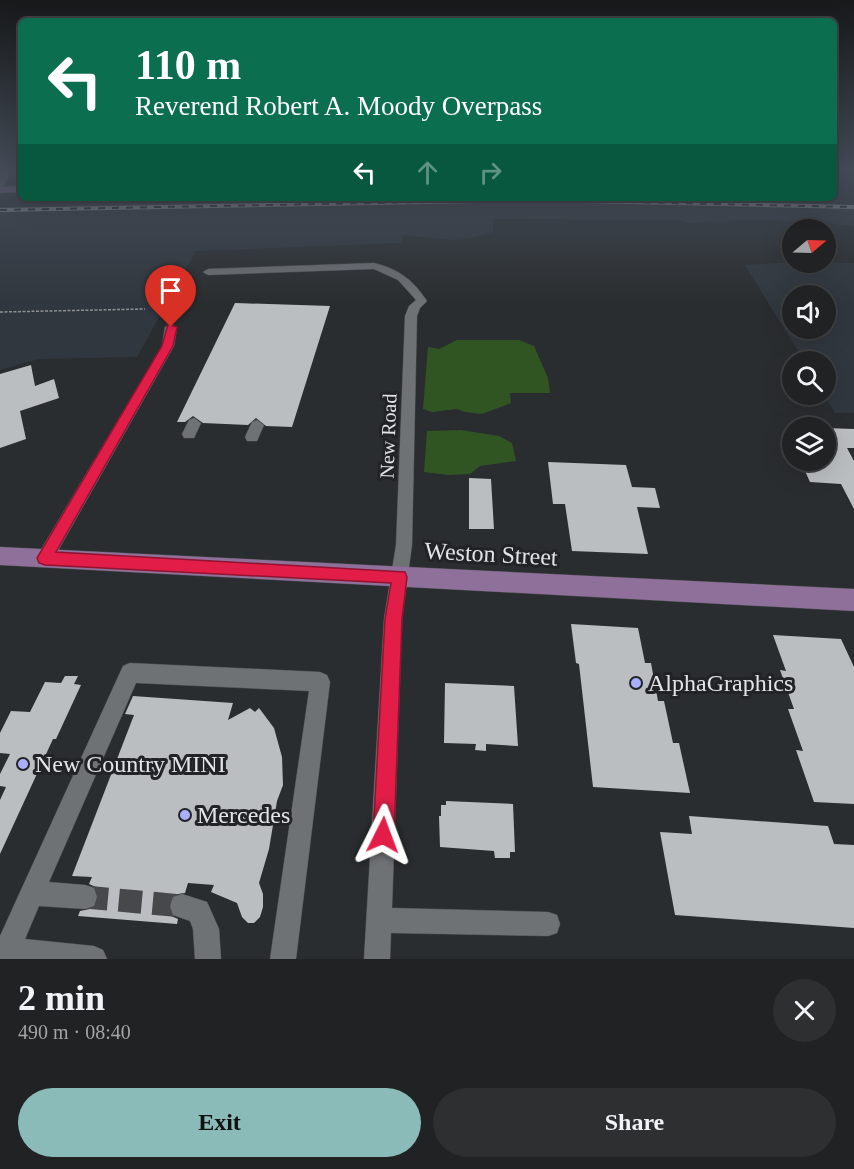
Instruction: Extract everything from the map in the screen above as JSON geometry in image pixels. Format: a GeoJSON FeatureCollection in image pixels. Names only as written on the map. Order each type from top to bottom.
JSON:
{"type":"FeatureCollection","features":[{"type":"Feature","properties":{"kind":"main road"},"geometry":{"type":"LineString","coordinates":[[0,556],[399,577]]}},
{"type":"Feature","properties":{"kind":"main road","name":"Weston Street"},"geometry":{"type":"LineString","coordinates":[[399,577],[854,600]]}},
{"type":"Feature","properties":{"kind":"street","name":"New Road"},"geometry":{"type":"LineString","coordinates":[[208,272],[374,266],[391,270],[402,276],[422,301],[416,306],[411,316],[404,545],[399,577]]}},
{"type":"Feature","properties":{"kind":"street"},"geometry":{"type":"LineString","coordinates":[[45,558],[168,346],[171,327]]}},
{"type":"Feature","properties":{"kind":"street","name":"Weston Street"},"geometry":{"type":"LineString","coordinates":[[377,959],[393,628],[399,577]]}},
{"type":"Feature","properties":{"kind":"street"},"geometry":{"type":"LineString","coordinates":[[94,959],[7,950],[130,673],[320,682],[283,959]]}},
{"type":"Feature","properties":{"kind":"street"},"geometry":{"type":"LineString","coordinates":[[32,893],[85,897]]}},
{"type":"Feature","properties":{"kind":"street"},"geometry":{"type":"LineString","coordinates":[[182,906],[198,911],[206,929],[208,959]]}},
{"type":"Feature","properties":{"kind":"street"},"geometry":{"type":"LineString","coordinates":[[379,920],[548,924]]}},
{"type":"Feature","properties":{"kind":"path"},"geometry":{"type":"LineString","coordinates":[[151,289],[174,285]]}},
{"type":"Feature","properties":{"kind":"path"},"geometry":{"type":"LineString","coordinates":[[0,312],[145,309]]}},
{"type":"Feature","properties":{"kind":"shaded area"},"geometry":{"type":"Polygon","coordinates":[[[0,215],[854,215],[854,226],[836,224],[836,219],[689,223],[680,220],[493,219],[493,232],[453,240],[403,235],[402,243],[196,251],[137,357],[39,359],[0,370],[0,215]]]}},
{"type":"Feature","properties":{"kind":"shaded area"},"geometry":{"type":"Polygon","coordinates":[[[782,263],[782,273],[836,273],[836,263],[854,263],[854,413],[835,413],[830,405],[836,405],[836,351],[798,351],[790,339],[836,339],[836,285],[782,285],[782,325],[745,265],[782,263]]]}},
{"type":"Feature","properties":{"kind":"green space"},"geometry":{"type":"Polygon","coordinates":[[[457,340],[519,340],[534,346],[548,378],[550,393],[510,393],[511,403],[482,414],[457,409],[432,412],[423,409],[428,347],[439,349],[457,340]]]}},
{"type":"Feature","properties":{"kind":"green space"},"geometry":{"type":"Polygon","coordinates":[[[461,430],[499,436],[512,443],[516,461],[480,466],[470,474],[448,475],[424,472],[427,431],[461,430]]]}},
{"type":"Feature","properties":{"kind":"building"},"geometry":{"type":"Polygon","coordinates":[[[235,303],[330,306],[292,427],[266,426],[256,418],[248,425],[203,423],[193,416],[185,422],[177,422],[235,303]]]}},
{"type":"Feature","properties":{"kind":"building"},"geometry":{"type":"Polygon","coordinates":[[[31,365],[35,386],[54,379],[59,398],[20,411],[26,439],[0,448],[0,374],[31,365]]]}},
{"type":"Feature","properties":{"kind":"building"},"geometry":{"type":"Polygon","coordinates":[[[836,428],[854,429],[854,448],[847,448],[854,461],[854,509],[841,484],[810,482],[805,471],[836,471],[836,428]]]}},
{"type":"Feature","properties":{"kind":"building"},"geometry":{"type":"Polygon","coordinates":[[[548,462],[626,465],[632,487],[655,488],[660,508],[637,507],[648,554],[572,551],[565,504],[553,504],[548,462]]]}},
{"type":"Feature","properties":{"kind":"building"},"geometry":{"type":"Polygon","coordinates":[[[469,478],[491,479],[494,529],[469,529],[469,478]]]}},
{"type":"Feature","properties":{"kind":"building"},"geometry":{"type":"Polygon","coordinates":[[[571,624],[638,628],[645,663],[651,663],[658,701],[664,701],[673,743],[679,743],[690,793],[593,787],[579,664],[576,663],[571,624]]]}},
{"type":"Feature","properties":{"kind":"building"},"geometry":{"type":"Polygon","coordinates":[[[773,635],[841,639],[854,667],[854,804],[814,802],[796,750],[803,751],[788,709],[794,709],[780,670],[786,671],[773,635]]]}},
{"type":"Feature","properties":{"kind":"building","name":"New Country MINI"},"geometry":{"type":"Polygon","coordinates":[[[65,676],[78,676],[74,684],[81,685],[56,739],[53,739],[0,854],[0,800],[6,787],[0,786],[0,774],[10,754],[0,753],[0,733],[11,711],[30,712],[45,682],[61,683],[65,676]]]}},
{"type":"Feature","properties":{"kind":"building"},"geometry":{"type":"Polygon","coordinates":[[[445,683],[514,686],[518,746],[486,744],[486,751],[475,750],[476,744],[444,743],[445,683]]]}},
{"type":"Feature","properties":{"kind":"building","name":"Mercedes"},"geometry":{"type":"Polygon","coordinates":[[[133,696],[233,703],[228,720],[250,708],[255,712],[259,708],[274,728],[282,757],[283,785],[277,801],[269,849],[259,883],[263,894],[263,907],[260,917],[254,923],[248,923],[242,917],[237,903],[211,892],[214,885],[188,883],[185,893],[172,895],[168,905],[171,916],[178,919],[177,924],[78,916],[80,911],[95,908],[99,898],[96,887],[89,884],[92,877],[72,876],[134,715],[125,714],[133,696]]]}},
{"type":"Feature","properties":{"kind":"building"},"geometry":{"type":"Polygon","coordinates":[[[446,801],[513,804],[515,852],[510,852],[510,858],[495,858],[494,851],[440,847],[439,816],[441,816],[441,805],[446,805],[446,801]]]}},
{"type":"Feature","properties":{"kind":"building"},"geometry":{"type":"Polygon","coordinates":[[[689,816],[828,826],[834,844],[854,845],[854,928],[675,915],[660,832],[692,834],[689,816]]]}},
{"type":"Feature","properties":{"kind":"tunnel"},"geometry":{"type":"LineString","coordinates":[[85,897],[182,906]]}},
{"type":"Feature","properties":{"kind":"place","name":"AlphaGraphics"},"geometry":{"type":"Point","coordinates":[636,683]}},
{"type":"Feature","properties":{"kind":"place","name":"New Country MINI"},"geometry":{"type":"Point","coordinates":[23,764]}},
{"type":"Feature","properties":{"kind":"place","name":"Mercedes"},"geometry":{"type":"Point","coordinates":[185,815]}},
{"type":"Feature","properties":{"kind":"route"},"geometry":{"type":"LineString","coordinates":[[171,327],[168,346],[45,558],[399,577],[393,619],[383,835]]}}]}
